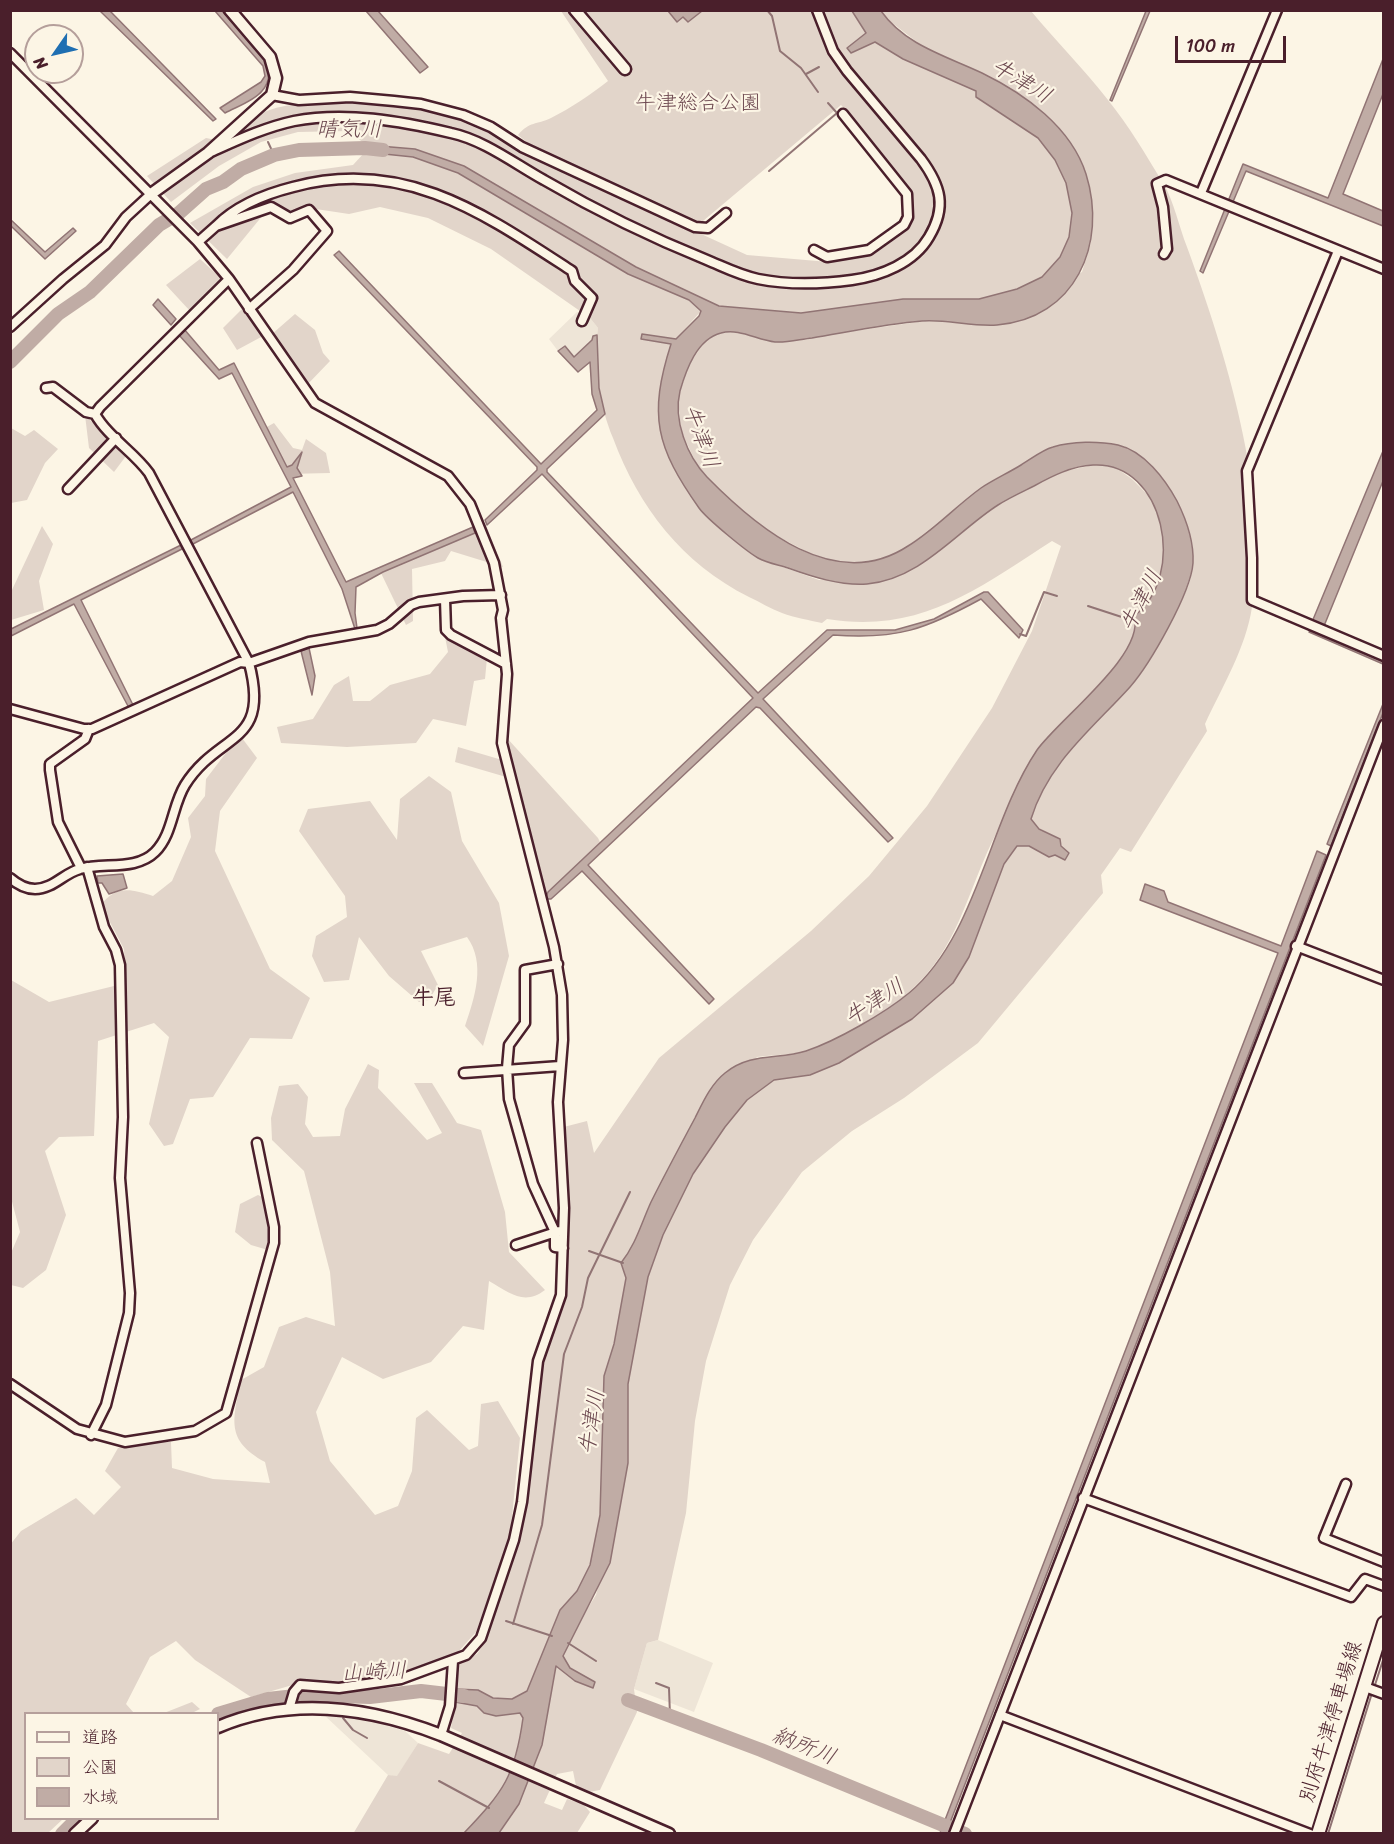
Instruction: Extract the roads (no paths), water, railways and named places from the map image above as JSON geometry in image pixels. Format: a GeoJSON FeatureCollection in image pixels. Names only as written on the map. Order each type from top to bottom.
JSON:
{"type":"FeatureCollection","features":[{"type":"Feature","properties":{"kind":"main road","name":"別府牛津停車場線"},"geometry":{"type":"LineString","coordinates":[[1318,1833],[1374,1690],[1383,1623]]}},
{"type":"Feature","properties":{"kind":"street"},"geometry":{"type":"LineString","coordinates":[[10,327],[63,279],[105,246],[126,218],[151,194],[208,153],[272,95],[276,78],[270,57],[230,10]]}},
{"type":"Feature","properties":{"kind":"street"},"geometry":{"type":"LineString","coordinates":[[574,10],[625,69]]}},
{"type":"Feature","properties":{"kind":"street"},"geometry":{"type":"LineString","coordinates":[[208,153],[255,132],[295,121],[349,118],[399,122],[455,133],[490,149],[608,217],[729,270],[758,279],[791,282],[830,283],[864,278],[879,274],[908,259],[926,243],[937,224],[941,208],[940,193],[934,177],[921,159],[833,51],[817,10]]}},
{"type":"Feature","properties":{"kind":"street"},"geometry":{"type":"LineString","coordinates":[[1201,193],[1277,10]]}},
{"type":"Feature","properties":{"kind":"street"},"geometry":{"type":"LineString","coordinates":[[10,53],[198,242],[229,279],[315,404],[436,468],[457,485],[470,504],[494,563],[501,595],[506,664],[501,731],[504,758],[558,964],[563,1022],[558,1102],[563,1175],[559,1231]]}},
{"type":"Feature","properties":{"kind":"street"},"geometry":{"type":"LineString","coordinates":[[272,95],[299,100],[350,98],[422,104],[463,115],[491,127],[522,147],[695,227],[708,228],[726,213]]}},
{"type":"Feature","properties":{"kind":"street"},"geometry":{"type":"LineString","coordinates":[[813,250],[826,257],[869,250],[904,225],[908,218],[907,194],[843,114]]}},
{"type":"Feature","properties":{"kind":"street"},"geometry":{"type":"LineString","coordinates":[[198,242],[224,218],[256,200],[305,184],[353,179],[411,185],[429,190],[472,210],[573,271],[575,281],[592,298],[582,321]]}},
{"type":"Feature","properties":{"kind":"street"},"geometry":{"type":"LineString","coordinates":[[1164,254],[1167,249],[1163,207],[1157,184],[1166,180],[1383,269]]}},
{"type":"Feature","properties":{"kind":"street"},"geometry":{"type":"LineString","coordinates":[[216,226],[272,207],[290,218],[309,210],[327,231],[293,270],[249,309]]}},
{"type":"Feature","properties":{"kind":"street"},"geometry":{"type":"LineString","coordinates":[[1338,251],[1247,471],[1252,600],[1383,656]]}},
{"type":"Feature","properties":{"kind":"street"},"geometry":{"type":"LineString","coordinates":[[95,414],[229,279]]}},
{"type":"Feature","properties":{"kind":"street"},"geometry":{"type":"LineString","coordinates":[[10,878],[26,888],[42,889],[84,868],[144,860],[164,841],[185,786],[222,747],[249,725],[255,704],[249,663],[149,473],[95,414],[86,412],[53,387],[46,388]]}},
{"type":"Feature","properties":{"kind":"street"},"geometry":{"type":"LineString","coordinates":[[68,489],[116,438]]}},
{"type":"Feature","properties":{"kind":"street"},"geometry":{"type":"LineString","coordinates":[[10,709],[89,729],[240,662],[249,663],[309,642],[377,630],[389,624],[411,605],[445,598],[501,595]]}},
{"type":"Feature","properties":{"kind":"street"},"geometry":{"type":"LineString","coordinates":[[445,598],[446,630],[451,635],[506,664]]}},
{"type":"Feature","properties":{"kind":"street"},"geometry":{"type":"LineString","coordinates":[[954,1833],[1383,725]]}},
{"type":"Feature","properties":{"kind":"street"},"geometry":{"type":"LineString","coordinates":[[89,729],[85,739],[50,764],[50,771],[58,822],[84,868],[104,927],[119,957],[123,1117],[120,1178],[130,1293],[129,1313],[106,1405],[92,1435]]}},
{"type":"Feature","properties":{"kind":"street"},"geometry":{"type":"LineString","coordinates":[[1296,946],[1383,980]]}},
{"type":"Feature","properties":{"kind":"street"},"geometry":{"type":"LineString","coordinates":[[289,1706],[294,1692],[300,1685],[339,1688],[368,1686],[409,1676],[453,1661],[474,1648],[482,1638],[514,1540],[522,1502],[538,1361],[561,1295],[563,1248],[559,1231],[532,1184],[509,1099],[507,1068],[509,1045],[525,1023],[525,970],[558,964]]}},
{"type":"Feature","properties":{"kind":"street"},"geometry":{"type":"LineString","coordinates":[[464,1073],[507,1068],[560,1066]]}},
{"type":"Feature","properties":{"kind":"street"},"geometry":{"type":"LineString","coordinates":[[10,1384],[60,1419],[92,1435],[124,1442],[183,1434],[206,1427],[224,1415],[230,1407],[274,1244],[274,1227],[256,1143]]}},
{"type":"Feature","properties":{"kind":"street"},"geometry":{"type":"LineString","coordinates":[[516,1245],[559,1231]]}},
{"type":"Feature","properties":{"kind":"street"},"geometry":{"type":"LineString","coordinates":[[1346,1484],[1324,1538],[1383,1562]]}},
{"type":"Feature","properties":{"kind":"street"},"geometry":{"type":"LineString","coordinates":[[1083,1498],[1351,1597],[1365,1579],[1383,1586]]}},
{"type":"Feature","properties":{"kind":"street"},"geometry":{"type":"LineString","coordinates":[[441,1735],[450,1706],[453,1661]]}},
{"type":"Feature","properties":{"kind":"street"},"geometry":{"type":"LineString","coordinates":[[219,1727],[289,1706],[335,1708],[373,1713],[409,1722],[669,1833]]}},
{"type":"Feature","properties":{"kind":"street"},"geometry":{"type":"LineString","coordinates":[[1000,1715],[1310,1833]]}},
{"type":"Feature","properties":{"kind":"street"},"geometry":{"type":"LineString","coordinates":[[75,1833],[90,1820]]}},
{"type":"Feature","properties":{"kind":"water"},"geometry":{"type":"Polygon","coordinates":[[[100,11],[110,11],[216,119],[213,121],[100,11]]]}},
{"type":"Feature","properties":{"kind":"water"},"geometry":{"type":"Polygon","coordinates":[[[215,11],[222,11],[248,37],[264,59],[268,70],[268,81],[259,95],[225,113],[220,108],[261,82],[265,76],[263,66],[215,11]]]}},
{"type":"Feature","properties":{"kind":"water"},"geometry":{"type":"Polygon","coordinates":[[[366,11],[378,11],[428,67],[420,73],[366,11]]]}},
{"type":"Feature","properties":{"kind":"water"},"geometry":{"type":"Polygon","coordinates":[[[668,11],[702,11],[688,22],[683,17],[677,22],[668,11]]]}},
{"type":"Feature","properties":{"kind":"water"},"geometry":{"type":"Polygon","coordinates":[[[852,11],[881,11],[902,33],[914,41],[998,81],[1030,102],[1058,127],[1079,157],[1086,174],[1092,200],[1092,226],[1088,251],[1079,274],[1065,293],[1047,309],[1024,320],[997,325],[922,321],[784,342],[768,341],[734,332],[713,336],[699,348],[694,356],[678,402],[683,437],[693,459],[727,497],[773,534],[799,549],[826,559],[853,563],[880,559],[908,546],[981,488],[1049,448],[1086,442],[1118,445],[1136,453],[1153,467],[1177,501],[1191,539],[1193,563],[1191,576],[1168,628],[1138,676],[1060,764],[1039,799],[1031,819],[1039,829],[1060,839],[1061,846],[1069,853],[1065,860],[1055,855],[1049,857],[1029,846],[1017,846],[1004,864],[969,957],[953,983],[912,1019],[839,1063],[810,1075],[774,1080],[747,1100],[725,1127],[693,1174],[663,1235],[648,1277],[628,1384],[628,1463],[610,1563],[563,1656],[570,1668],[595,1682],[593,1688],[575,1681],[556,1666],[542,1745],[519,1804],[499,1833],[464,1833],[489,1805],[505,1782],[516,1755],[523,1718],[520,1713],[496,1716],[484,1713],[477,1706],[455,1702],[455,1689],[478,1690],[493,1698],[512,1699],[527,1691],[560,1610],[577,1591],[590,1565],[600,1515],[604,1376],[614,1344],[626,1278],[621,1263],[704,1100],[720,1077],[735,1066],[755,1059],[796,1054],[831,1041],[899,1001],[932,969],[951,941],[966,910],[1020,779],[1037,750],[1115,667],[1127,648],[1134,631],[1134,616],[1150,598],[1160,575],[1163,550],[1160,524],[1152,501],[1137,481],[1118,469],[1093,465],[1062,472],[998,505],[921,564],[886,580],[867,584],[837,582],[807,575],[758,558],[699,508],[673,467],[660,430],[658,411],[660,391],[671,344],[641,339],[642,334],[676,339],[699,316],[701,311],[689,300],[628,274],[458,173],[413,157],[365,152],[367,145],[415,149],[464,166],[636,267],[719,306],[801,313],[903,299],[979,299],[1017,289],[1042,277],[1060,257],[1069,237],[1072,213],[1066,183],[1055,160],[1038,138],[976,97],[976,91],[903,59],[875,42],[851,53],[847,48],[866,33],[852,11]]]}},
{"type":"Feature","properties":{"kind":"water"},"geometry":{"type":"Polygon","coordinates":[[[1146,11],[1150,11],[1112,101],[1110,100],[1146,11]]]}},
{"type":"Feature","properties":{"kind":"water"},"geometry":{"type":"Polygon","coordinates":[[[1383,59],[1383,94],[1343,194],[1383,211],[1383,226],[1246,171],[1203,273],[1200,271],[1243,164],[1328,198],[1383,59]]]}},
{"type":"Feature","properties":{"kind":"water"},"geometry":{"type":"Polygon","coordinates":[[[10,219],[45,252],[73,228],[76,231],[45,259],[11,226],[10,219]]]}},
{"type":"Feature","properties":{"kind":"water"},"geometry":{"type":"Polygon","coordinates":[[[339,251],[541,464],[597,410],[592,394],[590,362],[578,372],[558,351],[565,346],[574,357],[592,340],[593,336],[597,335],[599,388],[605,414],[547,469],[547,472],[758,693],[827,630],[895,630],[934,619],[984,592],[988,592],[1023,630],[1019,638],[981,599],[944,618],[910,630],[875,636],[833,635],[763,699],[893,838],[888,842],[760,708],[756,707],[588,865],[714,999],[709,1004],[582,871],[551,899],[545,899],[548,892],[753,698],[542,474],[487,525],[485,520],[537,470],[537,467],[334,255],[339,251]]]}},
{"type":"Feature","properties":{"kind":"water"},"geometry":{"type":"Polygon","coordinates":[[[158,299],[176,319],[171,325],[153,305],[158,299]]]}},
{"type":"Feature","properties":{"kind":"water"},"geometry":{"type":"Polygon","coordinates":[[[184,329],[219,370],[234,363],[287,467],[292,465],[302,452],[297,468],[302,476],[293,478],[346,582],[473,527],[475,533],[383,572],[356,587],[357,628],[355,629],[342,589],[293,492],[191,545],[189,541],[291,487],[232,373],[219,379],[178,334],[184,329]]]}},
{"type":"Feature","properties":{"kind":"water"},"geometry":{"type":"Polygon","coordinates":[[[1383,451],[1383,481],[1324,626],[1319,633],[1383,660],[1383,664],[1309,632],[1313,630],[1312,622],[1383,451]]]}},
{"type":"Feature","properties":{"kind":"water"},"geometry":{"type":"Polygon","coordinates":[[[181,545],[182,549],[81,600],[134,707],[129,708],[74,604],[11,636],[11,629],[181,545]]]}},
{"type":"Feature","properties":{"kind":"water"},"geometry":{"type":"Polygon","coordinates":[[[309,648],[315,676],[312,695],[301,651],[309,648]]]}},
{"type":"Feature","properties":{"kind":"water"},"geometry":{"type":"Polygon","coordinates":[[[1383,704],[1383,713],[1331,846],[1327,844],[1383,704]]]}},
{"type":"Feature","properties":{"kind":"water"},"geometry":{"type":"Polygon","coordinates":[[[1317,851],[1326,855],[946,1833],[940,1833],[1278,953],[1140,900],[1145,884],[1164,891],[1168,902],[1281,946],[1317,851]]]}},
{"type":"Feature","properties":{"kind":"water"},"geometry":{"type":"Polygon","coordinates":[[[123,874],[127,888],[109,894],[102,883],[98,883],[97,876],[123,874]]]}},
{"type":"Feature","properties":{"kind":"waterway"},"geometry":{"type":"LineString","coordinates":[[767,10],[772,16],[780,51],[801,68],[818,92]]}},
{"type":"Feature","properties":{"kind":"waterway"},"geometry":{"type":"LineString","coordinates":[[806,74],[819,67]]}},
{"type":"Feature","properties":{"kind":"waterway"},"geometry":{"type":"LineString","coordinates":[[769,171],[837,113],[828,103]]}},
{"type":"Feature","properties":{"kind":"waterway"},"geometry":{"type":"LineString","coordinates":[[268,142],[274,155]]}},
{"type":"Feature","properties":{"kind":"waterway","name":"晴気川"},"geometry":{"type":"LineString","coordinates":[[10,362],[58,314],[90,292],[159,225],[179,213],[206,189],[223,182],[241,169],[274,155],[299,150],[365,148],[383,150]]}},
{"type":"Feature","properties":{"kind":"waterway"},"geometry":{"type":"LineString","coordinates":[[1020,634],[1026,636],[1044,592],[1057,596]]}},
{"type":"Feature","properties":{"kind":"waterway","name":"牛津川"},"geometry":{"type":"LineString","coordinates":[[1088,606],[1137,622]]}},
{"type":"Feature","properties":{"kind":"waterway"},"geometry":{"type":"LineString","coordinates":[[513,1624],[542,1525],[564,1354],[582,1307],[588,1278],[630,1192]]}},
{"type":"Feature","properties":{"kind":"waterway"},"geometry":{"type":"LineString","coordinates":[[589,1251],[623,1263]]}},
{"type":"Feature","properties":{"kind":"waterway"},"geometry":{"type":"LineString","coordinates":[[506,1621],[552,1636]]}},
{"type":"Feature","properties":{"kind":"waterway"},"geometry":{"type":"LineString","coordinates":[[568,1643],[596,1661]]}},
{"type":"Feature","properties":{"kind":"waterway"},"geometry":{"type":"LineString","coordinates":[[1374,1688],[1384,1657]]}},
{"type":"Feature","properties":{"kind":"waterway"},"geometry":{"type":"LineString","coordinates":[[656,1683],[669,1688],[670,1716]]}},
{"type":"Feature","properties":{"kind":"waterway","name":"山崎川"},"geometry":{"type":"LineString","coordinates":[[219,1714],[268,1699],[304,1695],[370,1697],[421,1691],[464,1696]]}},
{"type":"Feature","properties":{"kind":"waterway"},"geometry":{"type":"LineString","coordinates":[[1328,1834],[1372,1693]]}},
{"type":"Feature","properties":{"kind":"waterway","name":"納所川"},"geometry":{"type":"LineString","coordinates":[[628,1700],[761,1750],[965,1834]]}},
{"type":"Feature","properties":{"kind":"waterway"},"geometry":{"type":"LineString","coordinates":[[343,1718],[353,1730],[367,1738]]}},
{"type":"Feature","properties":{"kind":"waterway"},"geometry":{"type":"LineString","coordinates":[[439,1781],[489,1808]]}},
{"type":"Feature","properties":{"kind":"waterway","name":"山崎川"},"geometry":{"type":"LineString","coordinates":[[62,1834],[76,1820]]}},
{"type":"Feature","properties":{"kind":"district","name":"牛尾"},"geometry":{"type":"Point","coordinates":[434,998]}},
{"type":"Feature","properties":{"kind":"park label","name":"牛津総合公園"},"geometry":{"type":"Point","coordinates":[698,104]}}]}
